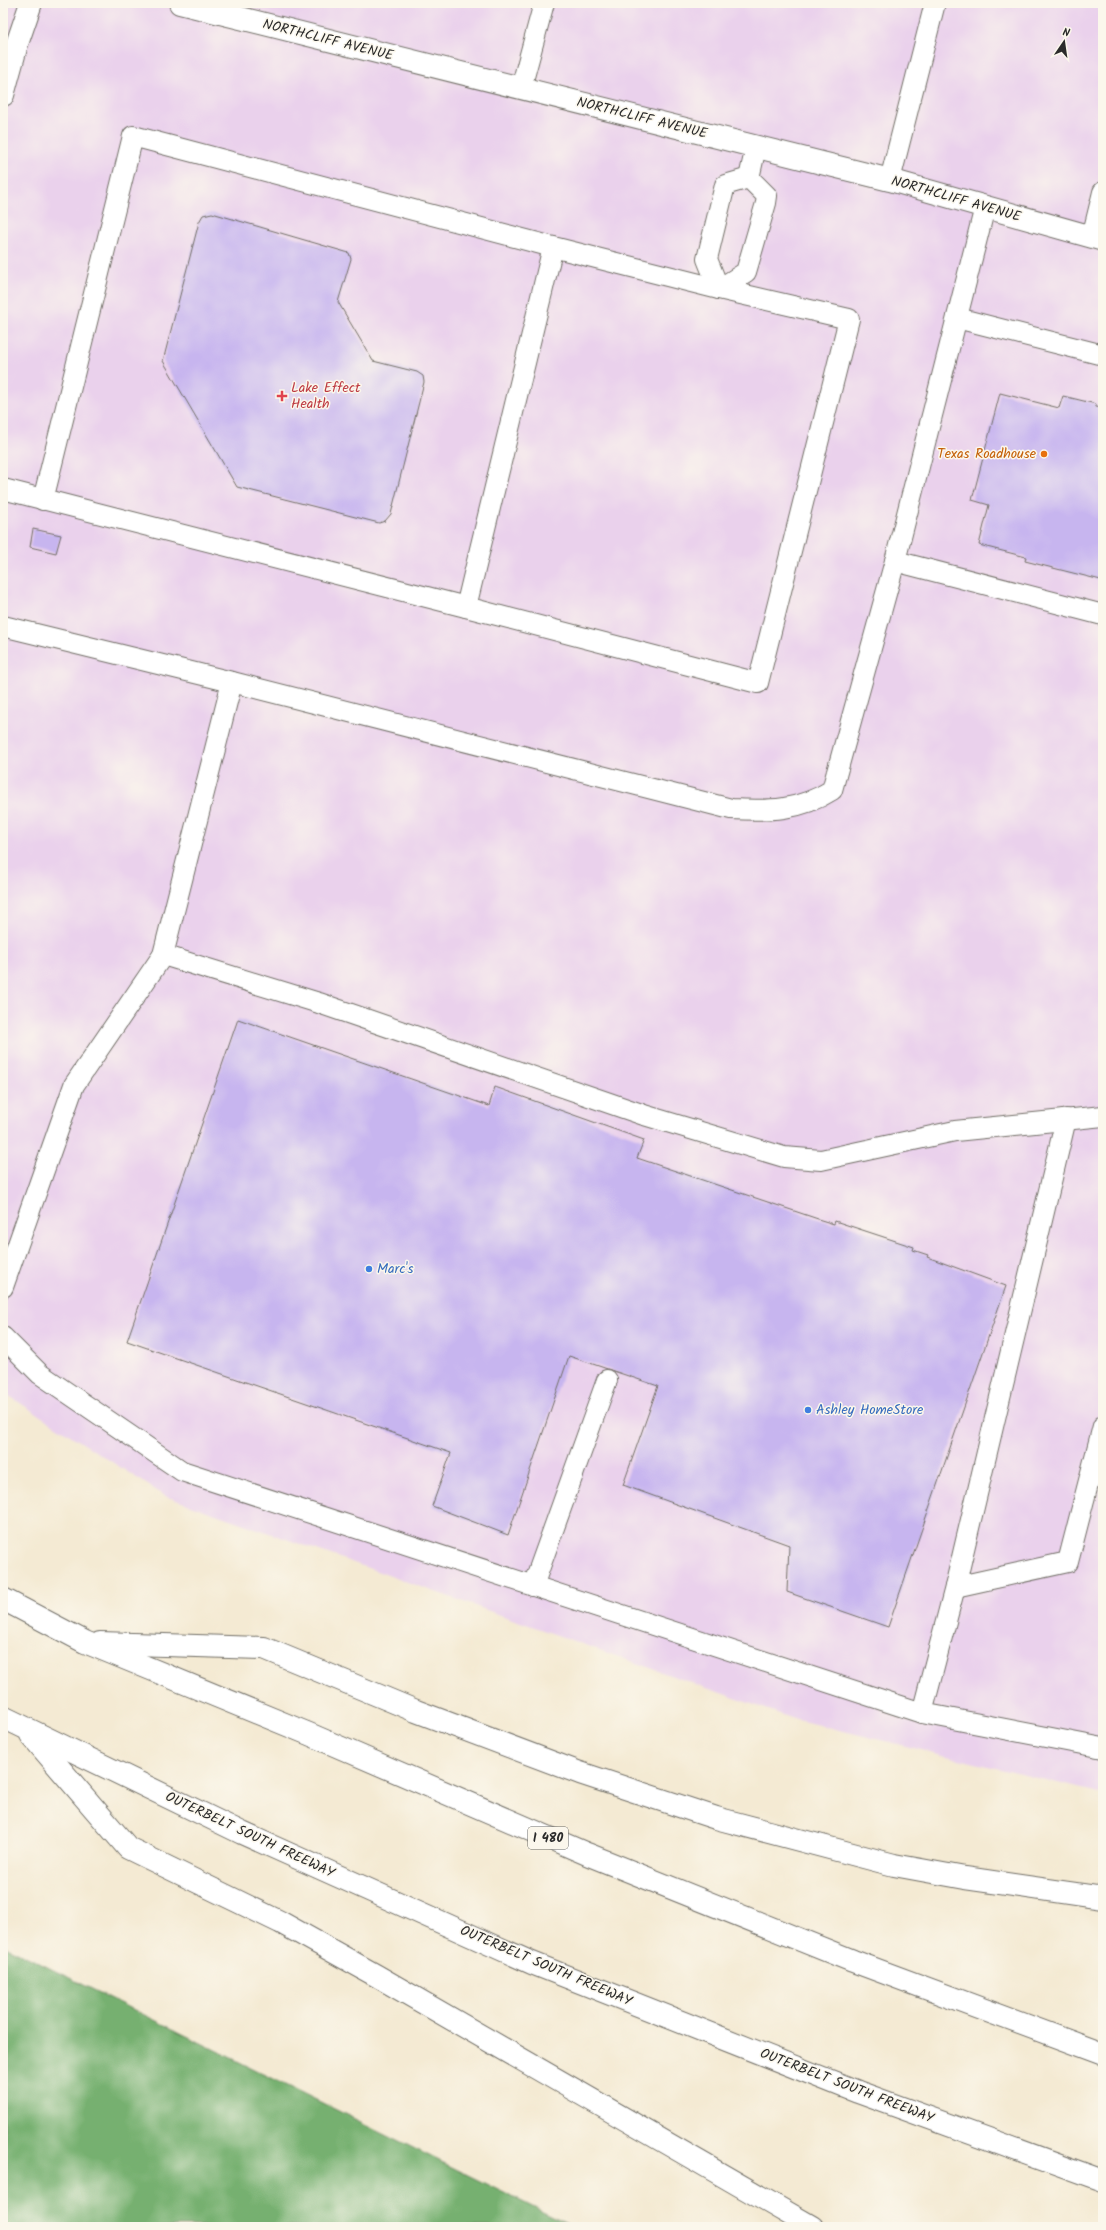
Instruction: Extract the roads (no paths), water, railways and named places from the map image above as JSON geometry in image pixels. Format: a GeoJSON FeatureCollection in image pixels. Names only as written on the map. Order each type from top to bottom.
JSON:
{"type":"FeatureCollection","features":[{"type":"Feature","properties":{"kind":"main road"},"geometry":{"type":"LineString","coordinates":[[3,95],[17,44],[31,3]]}},
{"type":"Feature","properties":{"kind":"main road","name":"NORTHCLIFF AVENUE"},"geometry":{"type":"LineString","coordinates":[[180,3],[890,180],[1098,238]]}},
{"type":"Feature","properties":{"kind":"main road","name":"I 480"},"geometry":{"type":"LineString","coordinates":[[3,1599],[85,1642],[309,1734],[602,1860],[853,1961],[1103,2054]]}},
{"type":"Feature","properties":{"kind":"main road"},"geometry":{"type":"LineString","coordinates":[[85,1642],[264,1648],[416,1711],[550,1762],[716,1818],[894,1865],[965,1878],[1103,1898]]}},
{"type":"Feature","properties":{"kind":"main road","name":"OUTERBELT SOUTH FREEWAY"},"geometry":{"type":"LineString","coordinates":[[3,1717],[242,1833],[532,1963],[858,2092],[1103,2181]]}},
{"type":"Feature","properties":{"kind":"main road"},"geometry":{"type":"LineString","coordinates":[[25,1728],[128,1848],[280,1922],[377,1976],[812,2227]]}},
{"type":"Feature","properties":{"kind":"lane"},"geometry":{"type":"LineString","coordinates":[[521,88],[544,3]]}},
{"type":"Feature","properties":{"kind":"lane"},"geometry":{"type":"LineString","coordinates":[[890,180],[935,3]]}},
{"type":"Feature","properties":{"kind":"lane"},"geometry":{"type":"LineString","coordinates":[[3,489],[43,500],[758,683],[849,319],[719,289],[553,247],[133,136],[43,500]]}},
{"type":"Feature","properties":{"kind":"lane"},"geometry":{"type":"LineString","coordinates":[[749,178],[756,147]]}},
{"type":"Feature","properties":{"kind":"lane"},"geometry":{"type":"LineString","coordinates":[[719,289],[707,259],[725,185],[749,178]]}},
{"type":"Feature","properties":{"kind":"lane"},"geometry":{"type":"LineString","coordinates":[[719,289],[746,272],[766,203],[767,196],[749,178]]}},
{"type":"Feature","properties":{"kind":"lane"},"geometry":{"type":"LineString","coordinates":[[1098,238],[1103,192]]}},
{"type":"Feature","properties":{"kind":"lane"},"geometry":{"type":"LineString","coordinates":[[3,626],[232,682],[731,809],[768,811],[791,808],[816,800],[832,790],[895,561],[985,207]]}},
{"type":"Feature","properties":{"kind":"lane"},"geometry":{"type":"LineString","coordinates":[[466,608],[553,247]]}},
{"type":"Feature","properties":{"kind":"lane"},"geometry":{"type":"LineString","coordinates":[[956,318],[1103,355]]}},
{"type":"Feature","properties":{"kind":"lane"},"geometry":{"type":"LineString","coordinates":[[895,561],[1103,615]]}},
{"type":"Feature","properties":{"kind":"lane"},"geometry":{"type":"LineString","coordinates":[[3,1287],[74,1085],[163,955],[232,682]]}},
{"type":"Feature","properties":{"kind":"lane"},"geometry":{"type":"LineString","coordinates":[[163,955],[319,1003],[644,1115],[784,1157],[820,1160],[955,1131],[1103,1116]]}},
{"type":"Feature","properties":{"kind":"lane"},"geometry":{"type":"LineString","coordinates":[[922,1713],[954,1587],[1066,1119]]}},
{"type":"Feature","properties":{"kind":"lane"},"geometry":{"type":"LineString","coordinates":[[3,1337],[40,1374],[182,1471],[922,1713],[1103,1748]]}},
{"type":"Feature","properties":{"kind":"lane"},"geometry":{"type":"LineString","coordinates":[[533,1586],[607,1380]]}},
{"type":"Feature","properties":{"kind":"lane"},"geometry":{"type":"LineString","coordinates":[[954,1587],[1068,1562],[1103,1426]]}},
{"type":"Feature","properties":{"kind":"place","name":"Lake Effect Health"},"geometry":{"type":"Point","coordinates":[282,396]}},
{"type":"Feature","properties":{"kind":"place","name":"Texas Roadhouse"},"geometry":{"type":"Point","coordinates":[1044,454]}},
{"type":"Feature","properties":{"kind":"place","name":"Marc's"},"geometry":{"type":"Point","coordinates":[369,1269]}},
{"type":"Feature","properties":{"kind":"place","name":"Ashley HomeStore"},"geometry":{"type":"Point","coordinates":[808,1410]}}]}
